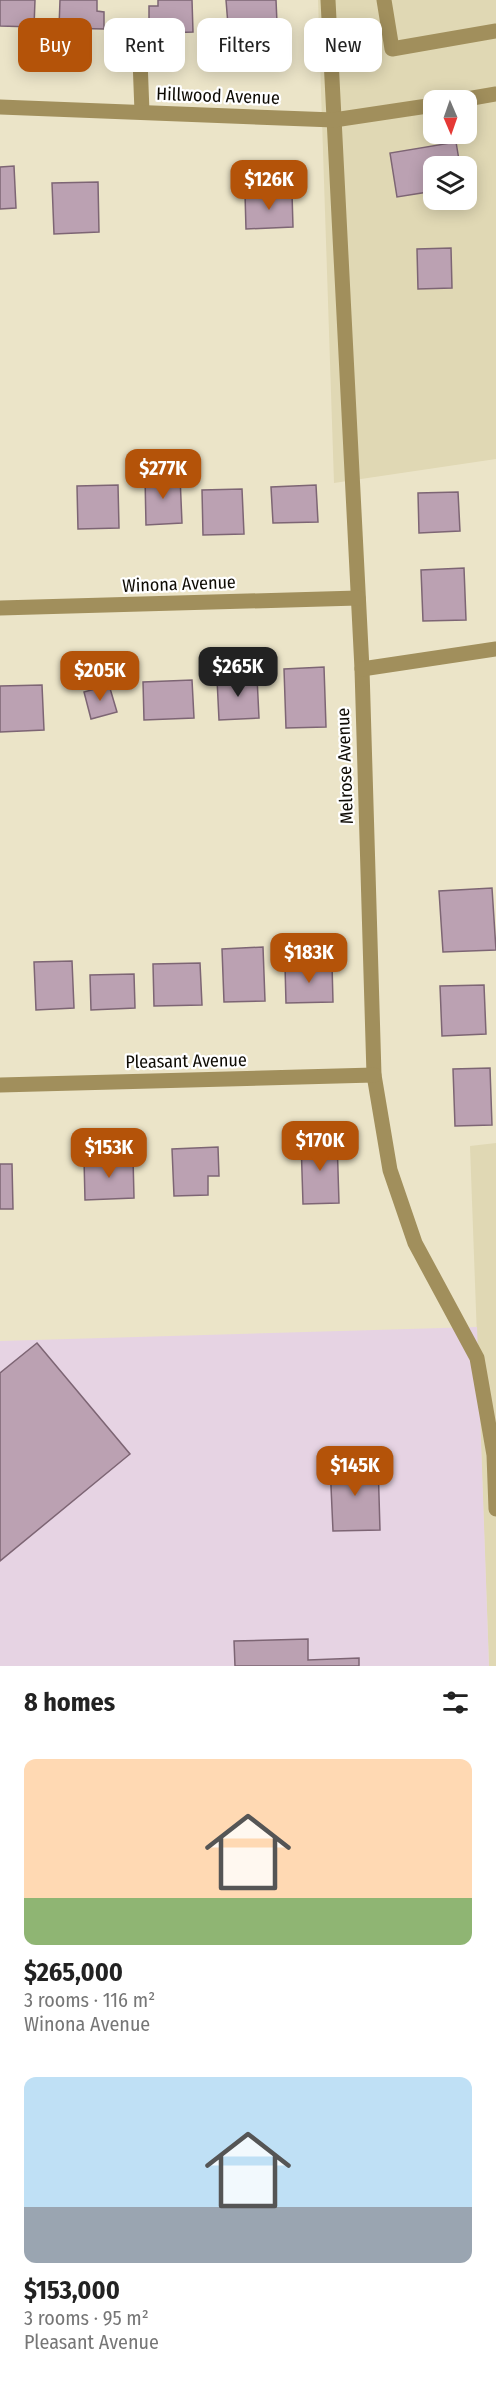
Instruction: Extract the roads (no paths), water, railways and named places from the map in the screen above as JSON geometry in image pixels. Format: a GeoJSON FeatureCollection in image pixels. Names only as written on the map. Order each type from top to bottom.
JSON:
{"type":"FeatureCollection","features":[{"type":"Feature","properties":{"kind":"street","name":"Melrose Avenue"},"geometry":{"type":"LineString","coordinates":[[328,0],[362,669],[374,1075],[390,1170],[415,1243],[477,1358],[494,1455],[496,1509]]}},
{"type":"Feature","properties":{"kind":"street"},"geometry":{"type":"LineString","coordinates":[[384,0],[392,49],[496,31]]}},
{"type":"Feature","properties":{"kind":"street"},"geometry":{"type":"LineString","coordinates":[[141,72],[142,112]]}},
{"type":"Feature","properties":{"kind":"street"},"geometry":{"type":"LineString","coordinates":[[477,97],[496,94]]}},
{"type":"Feature","properties":{"kind":"street","name":"Hillwood Avenue"},"geometry":{"type":"LineString","coordinates":[[0,107],[334,120],[423,107]]}},
{"type":"Feature","properties":{"kind":"street","name":"Winona Avenue"},"geometry":{"type":"LineString","coordinates":[[0,608],[358,598]]}},
{"type":"Feature","properties":{"kind":"street"},"geometry":{"type":"LineString","coordinates":[[362,669],[496,649]]}},
{"type":"Feature","properties":{"kind":"street","name":"Pleasant Avenue"},"geometry":{"type":"LineString","coordinates":[[0,1085],[374,1075]]}}]}
